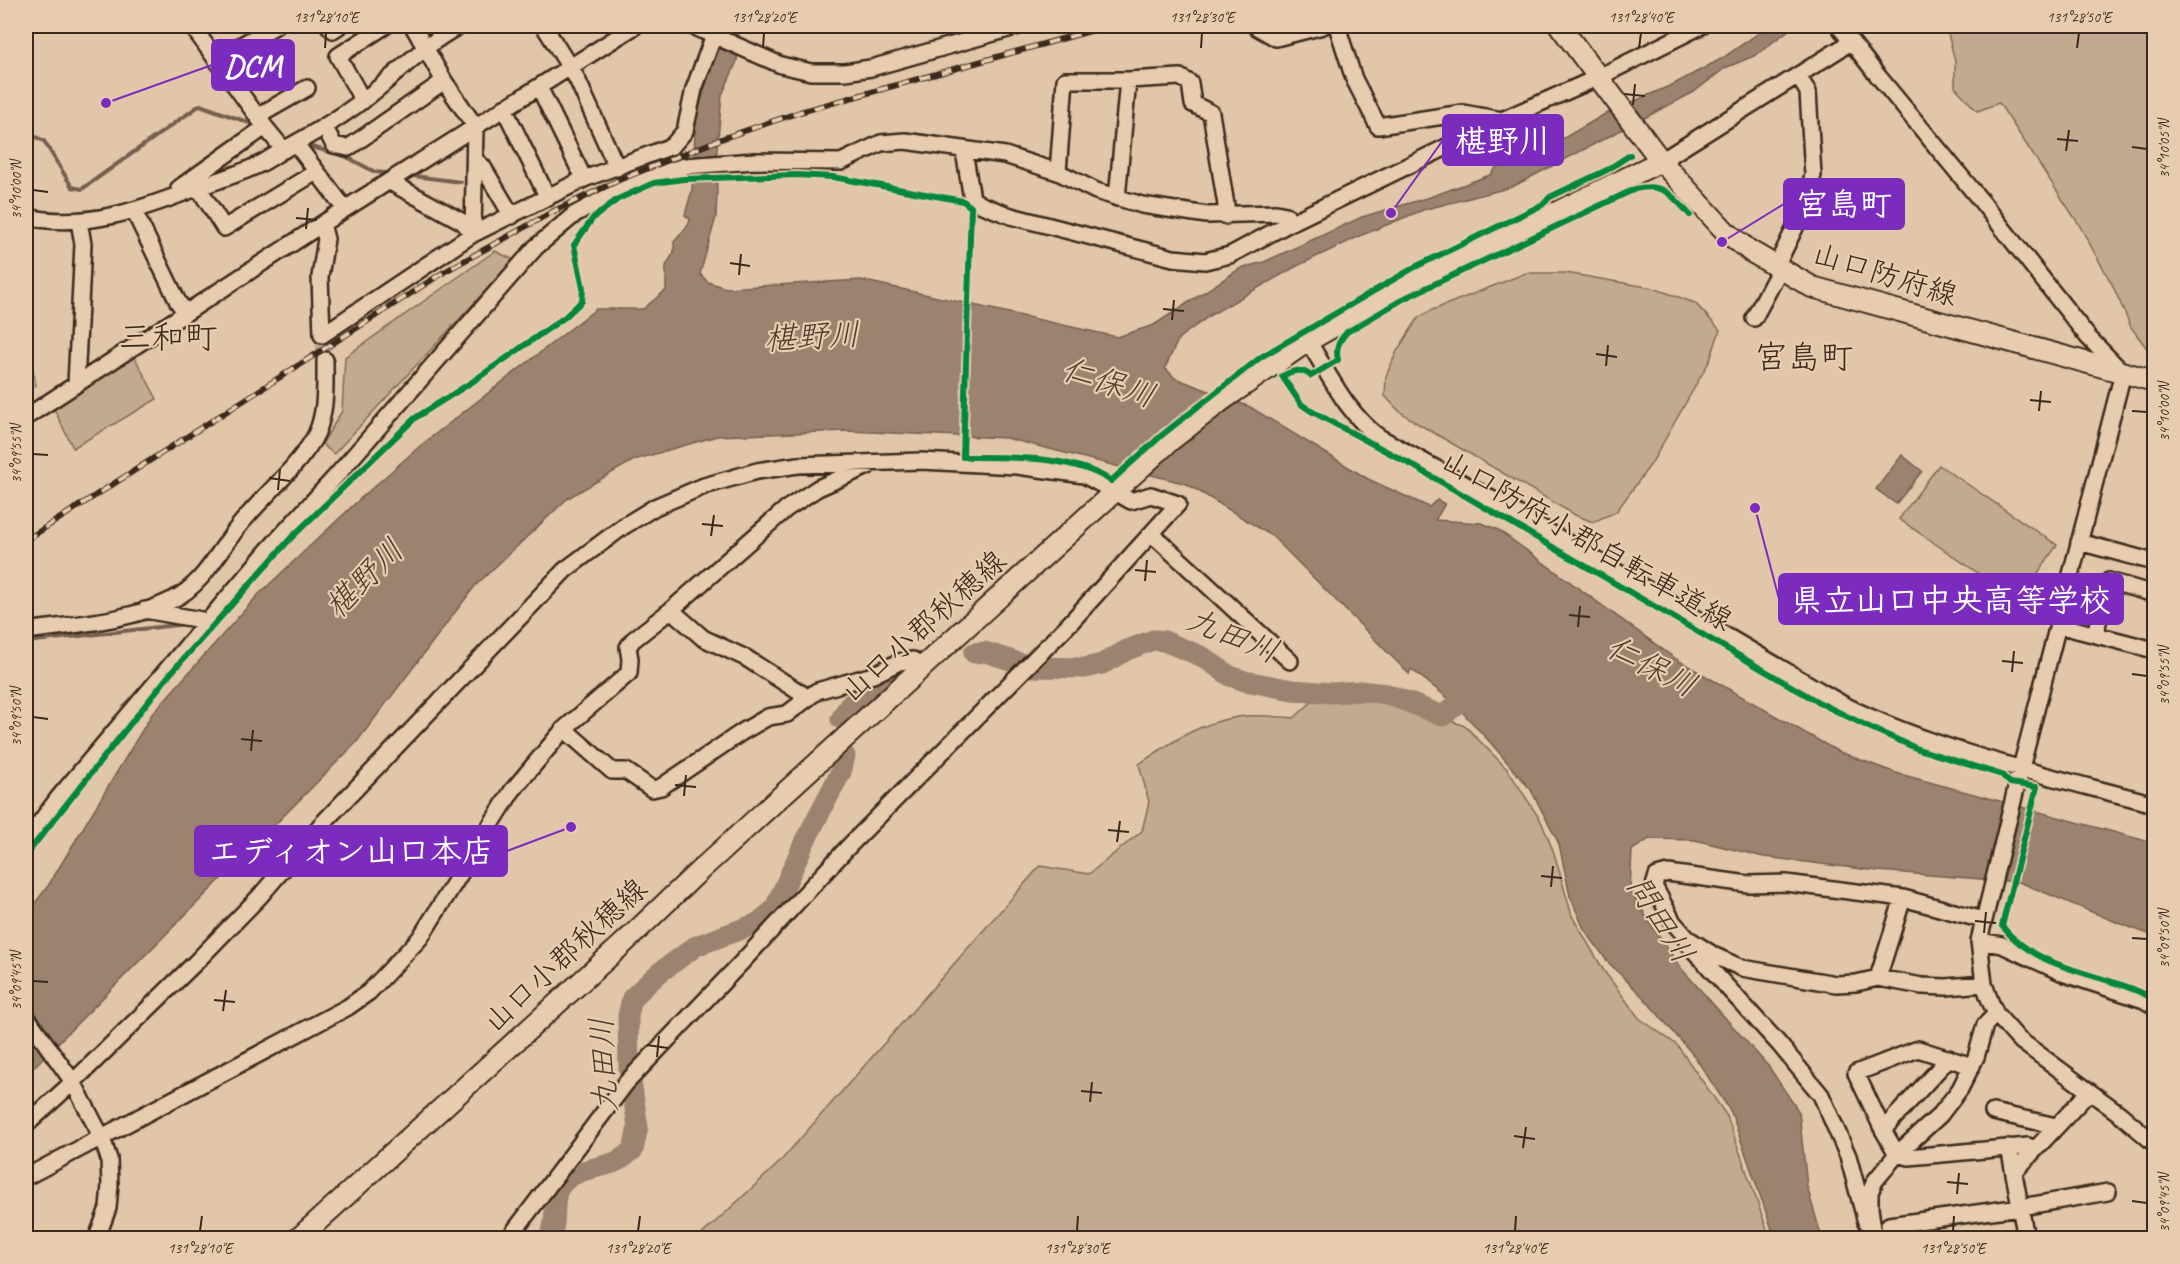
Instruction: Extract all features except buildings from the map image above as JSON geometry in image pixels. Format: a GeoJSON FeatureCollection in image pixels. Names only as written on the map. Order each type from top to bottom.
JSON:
{"type":"FeatureCollection","features":[{"type":"Feature","properties":{"kind":"main road","name":"山口防府線"},"geometry":{"type":"LineString","coordinates":[[1560,26],[1661,161],[1726,232],[1750,251],[1778,268],[1812,287],[2154,381]]}},
{"type":"Feature","properties":{"kind":"main road","name":"山口小郡秋穂線"},"geometry":{"type":"LineString","coordinates":[[298,1239],[1171,440],[1270,365],[1308,341],[1426,275],[1661,161]]}},
{"type":"Feature","properties":{"kind":"street"},"geometry":{"type":"LineString","coordinates":[[192,26],[261,122],[316,172],[345,209]]}},
{"type":"Feature","properties":{"kind":"street"},"geometry":{"type":"LineString","coordinates":[[217,59],[275,26]]}},
{"type":"Feature","properties":{"kind":"street"},"geometry":{"type":"LineString","coordinates":[[329,26],[333,30],[339,26]]}},
{"type":"Feature","properties":{"kind":"street"},"geometry":{"type":"LineString","coordinates":[[363,100],[338,56],[385,26]]}},
{"type":"Feature","properties":{"kind":"street"},"geometry":{"type":"LineString","coordinates":[[413,26],[444,81],[475,126],[473,234]]}},
{"type":"Feature","properties":{"kind":"street"},"geometry":{"type":"LineString","coordinates":[[26,217],[54,221],[79,221],[134,211],[261,164],[363,100],[424,47],[459,26]]}},
{"type":"Feature","properties":{"kind":"street"},"geometry":{"type":"LineString","coordinates":[[544,26],[570,66],[617,168]]}},
{"type":"Feature","properties":{"kind":"street"},"geometry":{"type":"LineString","coordinates":[[26,417],[184,312],[634,26]]}},
{"type":"Feature","properties":{"kind":"street"},"geometry":{"type":"LineString","coordinates":[[692,26],[718,33],[753,54],[781,65],[801,70],[845,72],[871,68],[1019,26]]}},
{"type":"Feature","properties":{"kind":"street"},"geometry":{"type":"LineString","coordinates":[[1255,26],[1276,38],[1323,26]]}},
{"type":"Feature","properties":{"kind":"street"},"geometry":{"type":"LineString","coordinates":[[1337,26],[1354,79],[1378,126],[1463,113],[1502,120]]}},
{"type":"Feature","properties":{"kind":"street"},"geometry":{"type":"LineString","coordinates":[[964,151],[972,199],[982,205],[1011,216],[1173,258],[1205,261],[1230,255],[1290,223],[1502,120],[1602,80],[1701,26]]}},
{"type":"Feature","properties":{"kind":"street"},"geometry":{"type":"LineString","coordinates":[[322,224],[326,239],[320,277],[322,335],[473,234],[584,179],[672,146],[685,131],[694,89],[718,33]]}},
{"type":"Feature","properties":{"kind":"street"},"geometry":{"type":"LineString","coordinates":[[1661,161],[1798,76],[1846,35],[2088,337],[2123,374],[2016,786],[1979,942],[1984,984],[1996,1014],[2018,1039],[2153,1139]]}},
{"type":"Feature","properties":{"kind":"street"},"geometry":{"type":"LineString","coordinates":[[1754,318],[1804,209],[1813,175],[1808,93],[1798,76]]}},
{"type":"Feature","properties":{"kind":"street"},"geometry":{"type":"LineString","coordinates":[[1058,172],[1065,80],[1180,77],[1190,83],[1193,104],[1211,112],[1226,216]]}},
{"type":"Feature","properties":{"kind":"street"},"geometry":{"type":"LineString","coordinates":[[1117,198],[1128,80]]}},
{"type":"Feature","properties":{"kind":"street"},"geometry":{"type":"LineString","coordinates":[[324,126],[334,145],[348,148],[444,81]]}},
{"type":"Feature","properties":{"kind":"street"},"geometry":{"type":"LineString","coordinates":[[539,87],[584,179]]}},
{"type":"Feature","properties":{"kind":"street"},"geometry":{"type":"LineString","coordinates":[[160,202],[307,88]]}},
{"type":"Feature","properties":{"kind":"street"},"geometry":{"type":"LineString","coordinates":[[504,108],[548,198]]}},
{"type":"Feature","properties":{"kind":"street"},"geometry":{"type":"LineString","coordinates":[[26,841],[58,797],[268,549],[337,475],[536,247],[575,214],[637,181],[682,167],[755,161],[841,162],[881,143],[893,141],[1005,155],[1058,172],[1117,198],[1183,212],[1226,216],[1276,213],[1286,215],[1290,223]]}},
{"type":"Feature","properties":{"kind":"street"},"geometry":{"type":"LineString","coordinates":[[672,146],[682,167]]}},
{"type":"Feature","properties":{"kind":"street"},"geometry":{"type":"LineString","coordinates":[[475,160],[483,167],[512,216]]}},
{"type":"Feature","properties":{"kind":"street"},"geometry":{"type":"LineString","coordinates":[[198,187],[224,228],[316,172]]}},
{"type":"Feature","properties":{"kind":"street"},"geometry":{"type":"LineString","coordinates":[[390,182],[463,222],[473,234]]}},
{"type":"Feature","properties":{"kind":"street"},"geometry":{"type":"LineString","coordinates":[[134,211],[184,312]]}},
{"type":"Feature","properties":{"kind":"street"},"geometry":{"type":"LineString","coordinates":[[76,384],[83,244],[79,221]]}},
{"type":"Feature","properties":{"kind":"street"},"geometry":{"type":"LineString","coordinates":[[1308,341],[1351,410],[1365,427],[1379,437],[1506,507],[1844,705],[1918,736],[2021,768],[2154,804]]}},
{"type":"Feature","properties":{"kind":"street"},"geometry":{"type":"LineString","coordinates":[[26,631],[109,619],[171,601],[189,591],[212,565],[238,527],[313,439],[323,407],[325,360]]}},
{"type":"Feature","properties":{"kind":"street"},"geometry":{"type":"LineString","coordinates":[[26,1125],[203,955],[260,896],[320,825],[565,570],[624,526],[655,507],[704,486],[757,471],[788,466],[921,461],[989,464],[1084,475],[1118,489],[1131,501],[1151,495],[1178,504],[1071,622],[850,845],[631,1078],[509,1239]]}},
{"type":"Feature","properties":{"kind":"street"},"geometry":{"type":"LineString","coordinates":[[26,1177],[348,1007],[369,992],[420,938],[512,791],[564,729],[629,673],[628,647],[633,640],[671,610],[786,509],[818,488],[876,462]]}},
{"type":"Feature","properties":{"kind":"street"},"geometry":{"type":"LineString","coordinates":[[1152,534],[1290,661]]}},
{"type":"Feature","properties":{"kind":"street"},"geometry":{"type":"LineString","coordinates":[[2079,542],[2154,562]]}},
{"type":"Feature","properties":{"kind":"street"},"geometry":{"type":"LineString","coordinates":[[2095,634],[2109,581],[2154,594]]}},
{"type":"Feature","properties":{"kind":"street"},"geometry":{"type":"LineString","coordinates":[[145,610],[207,621]]}},
{"type":"Feature","properties":{"kind":"street"},"geometry":{"type":"LineString","coordinates":[[671,610],[703,638],[746,658],[807,697]]}},
{"type":"Feature","properties":{"kind":"street"},"geometry":{"type":"LineString","coordinates":[[2058,625],[2154,651]]}},
{"type":"Feature","properties":{"kind":"street"},"geometry":{"type":"LineString","coordinates":[[564,729],[612,771],[626,771],[652,789],[661,787],[768,717],[787,714],[817,691],[873,675],[899,662],[913,660],[922,667]]}},
{"type":"Feature","properties":{"kind":"street"},"geometry":{"type":"LineString","coordinates":[[1984,917],[1903,898],[1786,883],[1748,884],[1668,873],[1657,876],[1654,886],[1673,922],[1688,938],[1715,956],[1742,968],[1836,984],[1856,983],[1878,978],[1930,987],[1984,984]]}},
{"type":"Feature","properties":{"kind":"street"},"geometry":{"type":"LineString","coordinates":[[1878,978],[1903,898]]}},
{"type":"Feature","properties":{"kind":"street"},"geometry":{"type":"LineString","coordinates":[[1688,938],[1688,944],[1779,1044],[1821,1095],[1848,1156],[1866,1222],[1871,1221]]}},
{"type":"Feature","properties":{"kind":"street"},"geometry":{"type":"LineString","coordinates":[[1979,942],[2002,945],[2065,974],[2144,1000],[2154,1006]]}},
{"type":"Feature","properties":{"kind":"street"},"geometry":{"type":"LineString","coordinates":[[1874,1239],[1870,1192],[1875,1181],[1897,1154],[1940,1115],[1960,1089],[1972,1066],[1985,1025],[1996,1014]]}},
{"type":"Feature","properties":{"kind":"street"},"geometry":{"type":"LineString","coordinates":[[26,1016],[73,1082],[102,1138],[109,1159],[108,1208],[97,1239]]}},
{"type":"Feature","properties":{"kind":"street"},"geometry":{"type":"LineString","coordinates":[[1972,1066],[1918,1049],[1856,1073],[1897,1154],[1909,1157],[2028,1146],[2035,1150]]}},
{"type":"Feature","properties":{"kind":"street"},"geometry":{"type":"LineString","coordinates":[[1883,1130],[1949,1058]]}},
{"type":"Feature","properties":{"kind":"street"},"geometry":{"type":"LineString","coordinates":[[2015,1171],[2089,1092]]}},
{"type":"Feature","properties":{"kind":"street"},"geometry":{"type":"LineString","coordinates":[[1993,1112],[2056,1126]]}},
{"type":"Feature","properties":{"kind":"street"},"geometry":{"type":"LineString","coordinates":[[2009,1147],[2026,1239]]}},
{"type":"Feature","properties":{"kind":"street"},"geometry":{"type":"LineString","coordinates":[[1892,1239],[1889,1225],[2021,1207],[2108,1192]]}},
{"type":"Feature","properties":{"kind":"shaded area"},"geometry":{"type":"Polygon","coordinates":[[[1946,26],[2154,26],[2154,358],[2131,327],[2112,284],[2078,223],[1999,103],[1977,111],[1955,87],[1955,61],[1946,26]]]}},
{"type":"Feature","properties":{"kind":"shaded area"},"geometry":{"type":"Polygon","coordinates":[[[495,251],[514,260],[334,454],[322,444],[342,411],[345,357],[495,251]]]}},
{"type":"Feature","properties":{"kind":"shaded area"},"geometry":{"type":"Polygon","coordinates":[[[1526,273],[1566,273],[1653,288],[1695,303],[1720,330],[1710,360],[1651,464],[1616,512],[1593,522],[1575,515],[1417,423],[1399,411],[1385,396],[1386,376],[1397,351],[1418,318],[1430,311],[1526,273]]]}},
{"type":"Feature","properties":{"kind":"shaded area"},"geometry":{"type":"Polygon","coordinates":[[[134,356],[157,399],[73,448],[54,409],[134,356]]]}},
{"type":"Feature","properties":{"kind":"shaded area"},"geometry":{"type":"Polygon","coordinates":[[[33,370],[36,385],[26,392],[26,372],[33,370]]]}},
{"type":"Feature","properties":{"kind":"shaded area"},"geometry":{"type":"Polygon","coordinates":[[[1939,465],[2057,545],[2019,601],[1899,519],[1939,465]]]}},
{"type":"Feature","properties":{"kind":"shaded area"},"geometry":{"type":"Polygon","coordinates":[[[1382,697],[1465,726],[1508,770],[1541,821],[1554,853],[1572,916],[1604,971],[1639,1018],[1677,1045],[1727,1116],[1770,1238],[698,1238],[778,1164],[1040,866],[1089,874],[1142,831],[1149,802],[1139,764],[1186,734],[1224,720],[1252,716],[1294,718],[1314,700],[1382,697]]]}},
{"type":"Feature","properties":{"kind":"water","name":"仁保川"},"geometry":{"type":"Polygon","coordinates":[[[731,26],[745,26],[739,32],[737,61],[722,95],[716,160],[716,217],[700,274],[708,282],[726,288],[861,280],[1117,337],[1154,325],[1241,268],[1264,262],[1362,217],[1430,197],[1490,175],[1500,163],[1566,137],[1605,114],[1674,84],[1721,59],[1769,26],[1794,26],[1756,55],[1725,68],[1694,92],[1512,187],[1423,210],[1362,235],[1297,266],[1212,314],[1179,338],[1165,368],[1175,378],[1250,407],[1368,479],[1429,507],[1437,500],[1445,504],[1435,520],[1481,523],[1497,529],[1676,659],[1837,751],[1896,773],[2154,843],[2154,936],[2019,882],[1878,871],[1764,857],[1695,840],[1649,839],[1632,850],[1630,890],[1650,923],[1680,967],[1769,1067],[1799,1112],[1807,1187],[1822,1238],[1775,1238],[1731,1112],[1695,1057],[1643,997],[1608,962],[1584,929],[1570,896],[1559,844],[1531,790],[1454,703],[1411,669],[1409,674],[1272,536],[1187,484],[1006,438],[847,431],[717,436],[634,460],[568,498],[475,586],[356,743],[26,1075],[26,915],[48,886],[152,714],[258,595],[420,446],[596,309],[643,309],[666,290],[666,266],[674,252],[674,242],[689,224],[690,219],[685,215],[692,190],[696,117],[716,52],[731,26]]]}},
{"type":"Feature","properties":{"kind":"water"},"geometry":{"type":"Polygon","coordinates":[[[1902,455],[1922,471],[1896,504],[1876,489],[1902,455]]]}},
{"type":"Feature","properties":{"kind":"waterway"},"geometry":{"type":"LineString","coordinates":[[26,138],[36,137],[44,141],[72,187],[82,189],[200,105],[258,126]]}},
{"type":"Feature","properties":{"kind":"waterway"},"geometry":{"type":"LineString","coordinates":[[304,145],[345,156],[375,172],[393,174]]}},
{"type":"Feature","properties":{"kind":"waterway"},"geometry":{"type":"LineString","coordinates":[[406,175],[461,182]]}},
{"type":"Feature","properties":{"kind":"waterway"},"geometry":{"type":"LineString","coordinates":[[26,642],[186,624]]}},
{"type":"Feature","properties":{"kind":"waterway","name":"九田川"},"geometry":{"type":"LineString","coordinates":[[974,653],[985,652],[1032,667],[1085,668],[1102,664],[1127,650],[1153,640],[1164,641],[1203,657],[1230,676],[1245,681],[1292,690],[1333,693],[1360,691],[1387,694],[1443,716],[1457,704],[1480,691]]}},
{"type":"Feature","properties":{"kind":"waterway","name":"九田川"},"geometry":{"type":"LineString","coordinates":[[841,719],[856,699],[891,675]]}},
{"type":"Feature","properties":{"kind":"waterway","name":"九田川"},"geometry":{"type":"LineString","coordinates":[[549,1238],[554,1226],[555,1200],[564,1182],[583,1171],[616,1162],[633,1150],[638,1127],[629,1069],[628,1016],[632,998],[659,973],[696,946],[758,923],[774,910],[805,841],[841,772],[845,756]]}},
{"type":"Feature","properties":{"kind":"tunnel"},"geometry":{"type":"LineString","coordinates":[[322,335],[325,360]]}},
{"type":"Feature","properties":{"kind":"railway"},"geometry":{"type":"LineString","coordinates":[[26,540],[444,272],[552,212],[619,180],[721,139],[800,112],[1108,26]]}},
{"type":"Feature","properties":{"kind":"cycle path"},"geometry":{"type":"LineString","coordinates":[[26,855],[170,674],[290,539],[415,418],[472,382],[565,317],[582,301],[583,288],[574,245],[593,218],[618,199],[654,183],[684,179],[796,175],[833,177],[963,201],[971,207],[963,457],[1040,459],[1059,462],[1078,466],[1111,481],[1162,435],[1261,357],[1415,267],[1542,205],[1550,197],[1607,170],[1630,155]]}},
{"type":"Feature","properties":{"kind":"cycle path","name":"山口防府小郡自転車道線"},"geometry":{"type":"LineString","coordinates":[[1690,215],[1672,196],[1660,189],[1653,187],[1635,189],[1405,298],[1347,332],[1338,345],[1338,360],[1311,376],[1300,371],[1293,371],[1282,376],[1301,404],[1311,411],[1412,465],[1820,703],[1918,749],[2002,775],[2010,783],[2037,787],[2002,926],[2017,942],[2054,963],[2135,990],[2154,999]]}},
{"type":"Feature","properties":{"kind":"place","name":"DCM"},"geometry":{"type":"Point","coordinates":[106,103]}},
{"type":"Feature","properties":{"kind":"place","name":"椹野川"},"geometry":{"type":"Point","coordinates":[1391,213]}},
{"type":"Feature","properties":{"kind":"place","name":"宮島町"},"geometry":{"type":"Point","coordinates":[1722,242]}},
{"type":"Feature","properties":{"kind":"place","name":"県立山口中央高等学校"},"geometry":{"type":"Point","coordinates":[1755,508]}},
{"type":"Feature","properties":{"kind":"place","name":"エディオン山口本店"},"geometry":{"type":"Point","coordinates":[571,827]}},
{"type":"Feature","properties":{"kind":"district","name":"三和町"},"geometry":{"type":"Point","coordinates":[168,336]}},
{"type":"Feature","properties":{"kind":"district","name":"宮島町"},"geometry":{"type":"Point","coordinates":[1804,356]}},
{"type":"Feature","properties":{"kind":"water label","name":"問田川"},"geometry":{"type":"Point","coordinates":[1661,919]}}]}
